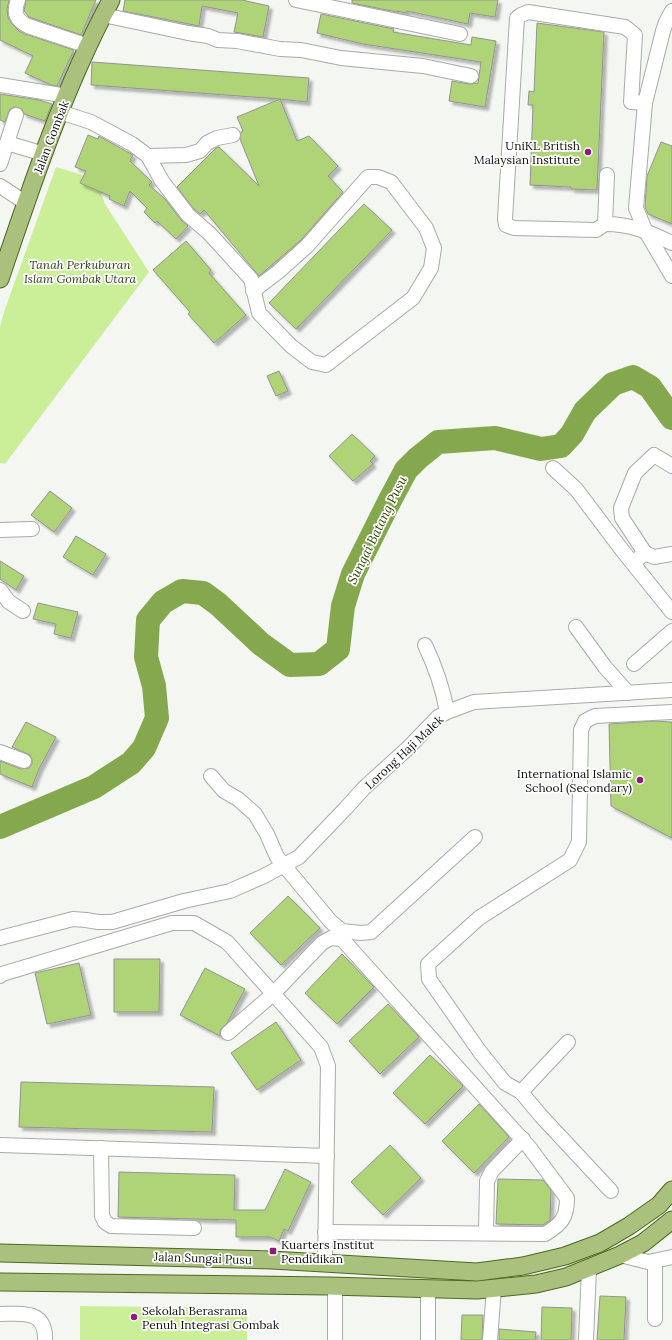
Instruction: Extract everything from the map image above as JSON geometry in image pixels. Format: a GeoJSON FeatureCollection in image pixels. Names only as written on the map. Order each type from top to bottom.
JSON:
{"type":"FeatureCollection","features":[{"type":"Feature","properties":{"kind":"main road","name":"Jalan Gombak"},"geometry":{"type":"LineString","coordinates":[[0,279],[26,203],[66,96],[88,46],[111,0]]}},
{"type":"Feature","properties":{"kind":"main road","name":"Jalan Sungai Pusu"},"geometry":{"type":"LineString","coordinates":[[0,1253],[257,1259],[476,1272],[523,1266],[566,1256],[600,1243],[659,1206],[672,1190]]}},
{"type":"Feature","properties":{"kind":"main road"},"geometry":{"type":"LineString","coordinates":[[0,1282],[335,1286],[476,1290],[536,1284],[566,1277],[620,1255],[643,1243],[672,1220]]}},
{"type":"Feature","properties":{"kind":"street"},"geometry":{"type":"LineString","coordinates":[[18,0],[16,5],[16,15],[20,22],[88,46]]}},
{"type":"Feature","properties":{"kind":"street"},"geometry":{"type":"LineString","coordinates":[[296,0],[460,34]]}},
{"type":"Feature","properties":{"kind":"street"},"geometry":{"type":"LineString","coordinates":[[645,103],[631,102],[635,35],[625,27],[528,12],[521,15],[518,18],[506,226],[514,228],[596,230],[605,224],[620,224],[645,230],[672,243]]}},
{"type":"Feature","properties":{"kind":"street"},"geometry":{"type":"LineString","coordinates":[[103,15],[208,36],[218,40],[237,41],[280,49],[302,50],[348,59],[423,66],[471,76]]}},
{"type":"Feature","properties":{"kind":"street"},"geometry":{"type":"LineString","coordinates":[[670,18],[645,103],[636,208],[645,230],[672,276]]}},
{"type":"Feature","properties":{"kind":"street"},"geometry":{"type":"LineString","coordinates":[[0,85],[66,96]]}},
{"type":"Feature","properties":{"kind":"street"},"geometry":{"type":"LineString","coordinates":[[60,112],[91,122],[132,144],[148,156],[162,182],[188,215],[209,233],[251,279],[259,313],[285,340],[312,362],[326,366],[413,298],[431,268],[434,248],[426,228],[391,182],[378,177],[368,177],[307,246],[254,291]]}},
{"type":"Feature","properties":{"kind":"street"},"geometry":{"type":"LineString","coordinates":[[0,164],[4,145],[16,115]]}},
{"type":"Feature","properties":{"kind":"street"},"geometry":{"type":"LineString","coordinates":[[148,156],[186,155],[200,151],[207,143],[217,138],[232,135]]}},
{"type":"Feature","properties":{"kind":"street"},"geometry":{"type":"LineString","coordinates":[[4,145],[44,154]]}},
{"type":"Feature","properties":{"kind":"street"},"geometry":{"type":"LineString","coordinates":[[605,224],[607,175]]}},
{"type":"Feature","properties":{"kind":"street"},"geometry":{"type":"LineString","coordinates":[[0,186],[26,203]]}},
{"type":"Feature","properties":{"kind":"street"},"geometry":{"type":"LineString","coordinates":[[672,466],[654,455],[635,473],[621,508],[622,518],[645,553],[654,556],[672,554]]}},
{"type":"Feature","properties":{"kind":"street"},"geometry":{"type":"LineString","coordinates":[[553,468],[576,489],[672,612]]}},
{"type":"Feature","properties":{"kind":"street"},"geometry":{"type":"LineString","coordinates":[[0,530],[32,529]]}},
{"type":"Feature","properties":{"kind":"street"},"geometry":{"type":"LineString","coordinates":[[633,563],[645,553]]}},
{"type":"Feature","properties":{"kind":"street"},"geometry":{"type":"LineString","coordinates":[[0,590],[9,602],[23,611]]}},
{"type":"Feature","properties":{"kind":"street"},"geometry":{"type":"LineString","coordinates":[[576,627],[605,667],[628,693]]}},
{"type":"Feature","properties":{"kind":"street"},"geometry":{"type":"LineString","coordinates":[[634,664],[672,631]]}},
{"type":"Feature","properties":{"kind":"street"},"geometry":{"type":"LineString","coordinates":[[425,646],[445,699],[447,712]]}},
{"type":"Feature","properties":{"kind":"street","name":"Lorong Haji Malek"},"geometry":{"type":"LineString","coordinates":[[0,938],[73,919],[112,922],[184,901],[230,891],[264,876],[299,857],[364,788],[438,717],[474,702],[672,690]]}},
{"type":"Feature","properties":{"kind":"street"},"geometry":{"type":"LineString","coordinates":[[611,1191],[541,1116],[521,1092],[505,1083],[480,1052],[429,979],[428,964],[479,918],[570,860],[579,842],[581,730],[585,721],[595,716],[672,712]]}},
{"type":"Feature","properties":{"kind":"street"},"geometry":{"type":"LineString","coordinates":[[0,752],[24,761]]}},
{"type":"Feature","properties":{"kind":"street"},"geometry":{"type":"LineString","coordinates":[[211,776],[224,791],[238,799],[255,814],[267,834],[277,857],[331,922],[342,931],[361,933],[371,932],[475,837]]}},
{"type":"Feature","properties":{"kind":"street"},"geometry":{"type":"LineString","coordinates":[[0,976],[2,974],[172,923],[194,924],[228,942],[321,1048],[328,1066],[325,1262]]}},
{"type":"Feature","properties":{"kind":"street"},"geometry":{"type":"LineString","coordinates":[[228,1033],[273,994],[322,943],[330,938],[342,940],[522,1139],[567,1198],[567,1207],[564,1218],[556,1227],[545,1234],[326,1232]]}},
{"type":"Feature","properties":{"kind":"street"},"geometry":{"type":"LineString","coordinates":[[521,1092],[568,1042]]}},
{"type":"Feature","properties":{"kind":"street"},"geometry":{"type":"LineString","coordinates":[[486,1233],[487,1181],[492,1171],[522,1139]]}},
{"type":"Feature","properties":{"kind":"street"},"geometry":{"type":"LineString","coordinates":[[0,1145],[327,1156]]}},
{"type":"Feature","properties":{"kind":"street"},"geometry":{"type":"LineString","coordinates":[[101,1148],[102,1216],[106,1222],[111,1226],[194,1228]]}},
{"type":"Feature","properties":{"kind":"street"},"geometry":{"type":"LineString","coordinates":[[620,1255],[648,1262],[672,1257]]}},
{"type":"Feature","properties":{"kind":"street"},"geometry":{"type":"LineString","coordinates":[[655,1261],[655,1319]]}},
{"type":"Feature","properties":{"kind":"street"},"geometry":{"type":"LineString","coordinates":[[586,1340],[589,1268]]}},
{"type":"Feature","properties":{"kind":"street"},"geometry":{"type":"LineString","coordinates":[[335,1286],[335,1340]]}},
{"type":"Feature","properties":{"kind":"street"},"geometry":{"type":"LineString","coordinates":[[490,1340],[494,1288]]}},
{"type":"Feature","properties":{"kind":"street"},"geometry":{"type":"LineString","coordinates":[[428,1289],[428,1340]]}},
{"type":"Feature","properties":{"kind":"street"},"geometry":{"type":"LineString","coordinates":[[0,1314],[30,1314],[37,1317],[43,1326],[45,1340]]}},
{"type":"Feature","properties":{"kind":"green space","name":"Tanah Perkuburan Islam Gombak Utara"},"geometry":{"type":"Polygon","coordinates":[[[56,167],[96,179],[105,204],[149,272],[5,464],[0,463],[0,327],[56,167]]]}},
{"type":"Feature","properties":{"kind":"green space"},"geometry":{"type":"Polygon","coordinates":[[[80,1306],[247,1308],[247,1340],[80,1340],[80,1306]]]}},
{"type":"Feature","properties":{"kind":"building"},"geometry":{"type":"Polygon","coordinates":[[[0,0],[9,0],[7,9],[8,18],[19,31],[74,50],[57,86],[51,85],[25,73],[33,56],[0,40],[0,0]]]}},
{"type":"Feature","properties":{"kind":"building"},"geometry":{"type":"Polygon","coordinates":[[[26,0],[96,0],[81,35],[29,17],[24,11],[26,0]]]}},
{"type":"Feature","properties":{"kind":"building"},"geometry":{"type":"Polygon","coordinates":[[[125,0],[242,0],[269,6],[263,37],[234,32],[238,13],[202,6],[199,26],[123,11],[125,0]]]}},
{"type":"Feature","properties":{"kind":"building"},"geometry":{"type":"Polygon","coordinates":[[[352,0],[498,0],[495,17],[470,13],[468,24],[407,11],[406,13],[397,12],[352,3],[352,0]]]}},
{"type":"Feature","properties":{"kind":"building"},"geometry":{"type":"Polygon","coordinates":[[[321,14],[394,29],[393,32],[471,45],[472,37],[496,41],[485,107],[449,101],[452,81],[469,84],[478,83],[481,62],[363,44],[317,33],[321,14]]]}},
{"type":"Feature","properties":{"kind":"building"},"geometry":{"type":"Polygon","coordinates":[[[537,23],[604,32],[597,190],[530,185],[533,105],[528,105],[529,91],[534,92],[537,23]]]}},
{"type":"Feature","properties":{"kind":"building"},"geometry":{"type":"Polygon","coordinates":[[[92,62],[309,78],[307,102],[91,85],[92,62]]]}},
{"type":"Feature","properties":{"kind":"building"},"geometry":{"type":"Polygon","coordinates":[[[0,94],[39,100],[52,104],[45,121],[24,114],[22,109],[15,107],[10,109],[5,122],[0,120],[0,94]]]}},
{"type":"Feature","properties":{"kind":"building"},"geometry":{"type":"Polygon","coordinates":[[[280,99],[297,141],[309,136],[338,166],[328,176],[343,192],[301,240],[259,276],[204,210],[200,214],[194,209],[177,187],[216,148],[219,147],[259,186],[240,139],[241,132],[243,131],[237,117],[280,99]]]}},
{"type":"Feature","properties":{"kind":"building"},"geometry":{"type":"Polygon","coordinates":[[[88,135],[98,139],[99,136],[133,155],[130,161],[152,182],[149,185],[165,199],[181,220],[188,226],[176,239],[157,221],[155,223],[144,212],[147,208],[130,191],[124,206],[109,199],[110,196],[80,183],[86,171],[75,167],[88,135]]]}},
{"type":"Feature","properties":{"kind":"building"},"geometry":{"type":"Polygon","coordinates":[[[661,142],[672,146],[672,224],[648,214],[645,207],[647,176],[661,142]]]}},
{"type":"Feature","properties":{"kind":"building"},"geometry":{"type":"Polygon","coordinates":[[[364,204],[392,230],[296,329],[269,303],[364,204]]]}},
{"type":"Feature","properties":{"kind":"building"},"geometry":{"type":"Polygon","coordinates":[[[186,241],[211,270],[209,273],[246,315],[214,343],[188,314],[190,312],[153,270],[186,241]]]}},
{"type":"Feature","properties":{"kind":"building"},"geometry":{"type":"Polygon","coordinates":[[[279,371],[288,391],[276,396],[267,376],[279,371]]]}},
{"type":"Feature","properties":{"kind":"building"},"geometry":{"type":"Polygon","coordinates":[[[352,434],[375,456],[370,461],[373,464],[353,481],[329,456],[352,434]]]}},
{"type":"Feature","properties":{"kind":"building"},"geometry":{"type":"Polygon","coordinates":[[[50,491],[72,508],[54,532],[31,515],[50,491]]]}},
{"type":"Feature","properties":{"kind":"building"},"geometry":{"type":"Polygon","coordinates":[[[76,536],[106,554],[93,575],[63,557],[76,536]]]}},
{"type":"Feature","properties":{"kind":"building"},"geometry":{"type":"Polygon","coordinates":[[[0,561],[24,576],[16,590],[0,579],[0,561]]]}},
{"type":"Feature","properties":{"kind":"building"},"geometry":{"type":"Polygon","coordinates":[[[38,603],[78,612],[71,638],[54,634],[56,624],[33,619],[38,603]]]}},
{"type":"Feature","properties":{"kind":"building","name":"International Islamic School (Secondary)"},"geometry":{"type":"Polygon","coordinates":[[[654,721],[672,722],[672,838],[611,806],[609,724],[654,721]]]}},
{"type":"Feature","properties":{"kind":"building"},"geometry":{"type":"Polygon","coordinates":[[[26,722],[56,737],[39,769],[32,787],[0,774],[0,761],[21,769],[29,768],[32,764],[30,755],[12,747],[26,722]]]}},
{"type":"Feature","properties":{"kind":"building"},"geometry":{"type":"Polygon","coordinates":[[[288,896],[320,928],[281,965],[250,933],[288,896]]]}},
{"type":"Feature","properties":{"kind":"building"},"geometry":{"type":"Polygon","coordinates":[[[342,954],[374,987],[337,1024],[305,993],[342,954]]]}},
{"type":"Feature","properties":{"kind":"building"},"geometry":{"type":"Polygon","coordinates":[[[114,959],[160,959],[159,1012],[114,1012],[114,959]]]}},
{"type":"Feature","properties":{"kind":"building"},"geometry":{"type":"Polygon","coordinates":[[[79,963],[91,1015],[47,1024],[35,973],[79,963]]]}},
{"type":"Feature","properties":{"kind":"building"},"geometry":{"type":"Polygon","coordinates":[[[205,968],[245,989],[227,1023],[220,1030],[220,1036],[180,1015],[205,968]]]}},
{"type":"Feature","properties":{"kind":"building"},"geometry":{"type":"Polygon","coordinates":[[[388,1004],[419,1037],[380,1074],[349,1041],[388,1004]]]}},
{"type":"Feature","properties":{"kind":"building"},"geometry":{"type":"Polygon","coordinates":[[[276,1022],[301,1060],[257,1090],[231,1053],[276,1022]]]}},
{"type":"Feature","properties":{"kind":"building"},"geometry":{"type":"Polygon","coordinates":[[[430,1055],[463,1086],[425,1124],[393,1093],[430,1055]]]}},
{"type":"Feature","properties":{"kind":"building"},"geometry":{"type":"Polygon","coordinates":[[[21,1082],[214,1087],[212,1132],[19,1127],[21,1082]]]}},
{"type":"Feature","properties":{"kind":"building"},"geometry":{"type":"Polygon","coordinates":[[[479,1104],[509,1137],[474,1173],[442,1141],[479,1104]]]}},
{"type":"Feature","properties":{"kind":"building"},"geometry":{"type":"Polygon","coordinates":[[[390,1145],[421,1178],[383,1215],[351,1182],[390,1145]]]}},
{"type":"Feature","properties":{"kind":"building"},"geometry":{"type":"Polygon","coordinates":[[[285,1169],[311,1182],[288,1231],[284,1229],[279,1241],[270,1237],[236,1237],[236,1220],[118,1217],[119,1172],[235,1175],[234,1210],[265,1210],[285,1169]]]}},
{"type":"Feature","properties":{"kind":"building"},"geometry":{"type":"Polygon","coordinates":[[[498,1179],[543,1180],[551,1190],[550,1220],[543,1225],[496,1224],[498,1179]]]}},
{"type":"Feature","properties":{"kind":"building"},"geometry":{"type":"Polygon","coordinates":[[[600,1296],[626,1297],[624,1340],[597,1340],[600,1296]]]}},
{"type":"Feature","properties":{"kind":"building"},"geometry":{"type":"Polygon","coordinates":[[[542,1307],[572,1308],[571,1340],[541,1340],[542,1307]]]}},
{"type":"Feature","properties":{"kind":"building"},"geometry":{"type":"Polygon","coordinates":[[[462,1315],[483,1315],[482,1340],[461,1340],[462,1315]]]}},
{"type":"Feature","properties":{"kind":"building"},"geometry":{"type":"Polygon","coordinates":[[[499,1329],[536,1332],[535,1340],[499,1340],[499,1329]]]}},
{"type":"Feature","properties":{"kind":"waterway","name":"Sungai Batang Pusu"},"geometry":{"type":"LineString","coordinates":[[0,827],[94,787],[131,763],[144,748],[157,718],[154,686],[146,657],[148,620],[163,602],[182,591],[203,593],[218,604],[261,644],[290,665],[319,664],[338,649],[343,606],[353,574],[406,470],[438,442],[495,438],[541,449],[561,446],[572,434],[585,411],[613,384],[633,377],[650,387],[672,418]]}},
{"type":"Feature","properties":{"kind":"place","name":"UniKL British Malaysian Institute"},"geometry":{"type":"Point","coordinates":[588,152]}},
{"type":"Feature","properties":{"kind":"place","name":"International Islamic School (Secondary)"},"geometry":{"type":"Point","coordinates":[640,780]}},
{"type":"Feature","properties":{"kind":"place","name":"Kuarters Institut Pendidikan"},"geometry":{"type":"Point","coordinates":[273,1251]}},
{"type":"Feature","properties":{"kind":"place","name":"Sekolah Berasrama Penuh Integrasi Gombak"},"geometry":{"type":"Point","coordinates":[134,1317]}}]}
